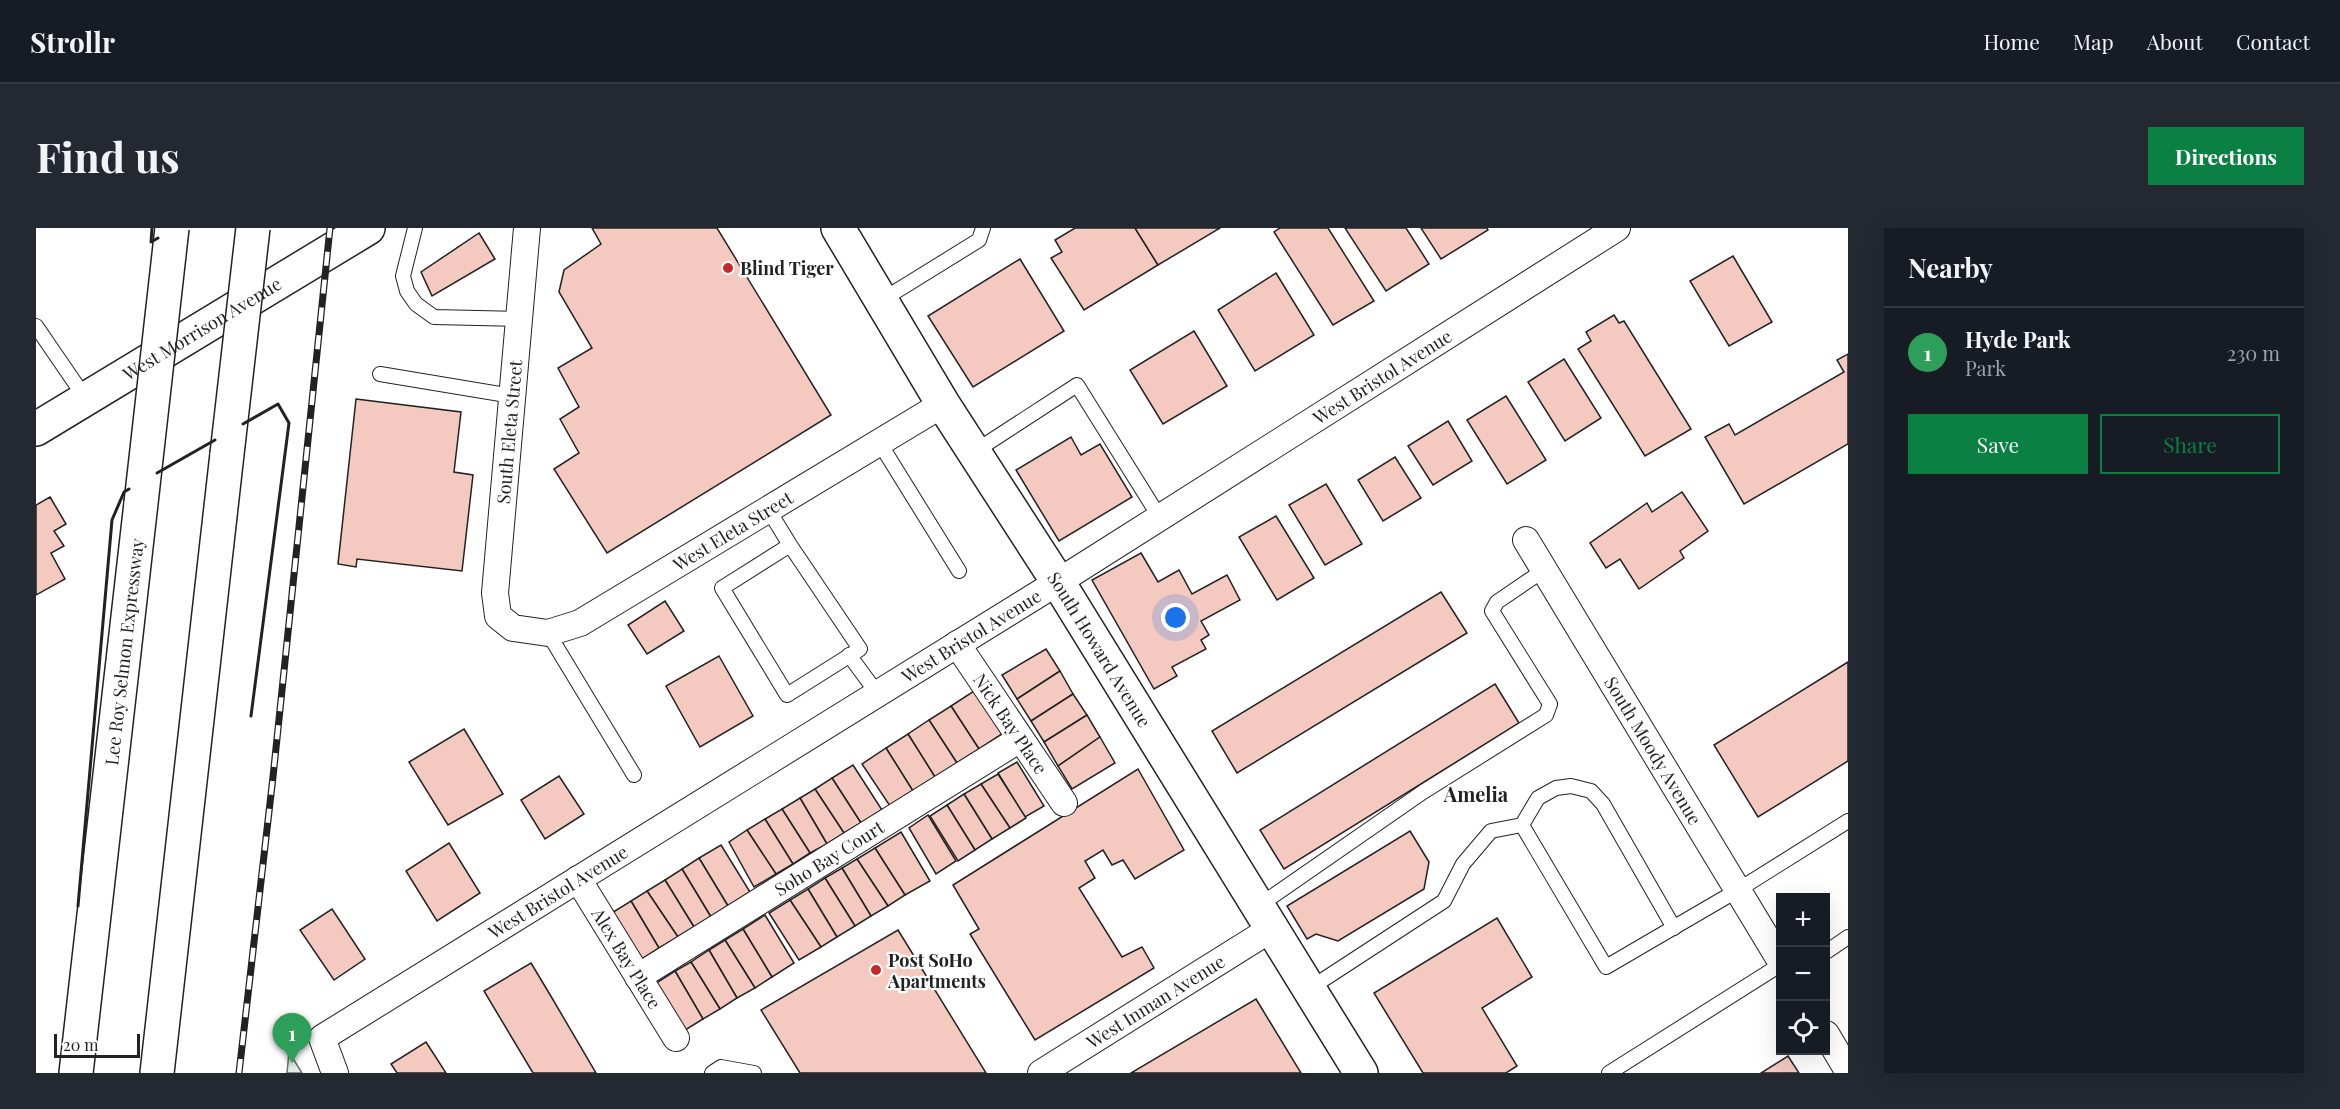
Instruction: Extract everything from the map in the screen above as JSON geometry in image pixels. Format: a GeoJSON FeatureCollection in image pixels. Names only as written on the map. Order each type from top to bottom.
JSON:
{"type":"FeatureCollection","features":[{"type":"Feature","properties":{"kind":"main road","name":"Lee Roy Selmon Expressway"},"geometry":{"type":"LineString","coordinates":[[76,1073],[172,228]]}},
{"type":"Feature","properties":{"kind":"main road"},"geometry":{"type":"LineString","coordinates":[[158,1073],[253,228]]}},
{"type":"Feature","properties":{"kind":"main road","name":"West Morrison Avenue"},"geometry":{"type":"LineString","coordinates":[[36,429],[368,228]]}},
{"type":"Feature","properties":{"kind":"main road","name":"South Howard Avenue"},"geometry":{"type":"LineString","coordinates":[[846,231],[882,300],[943,404],[1058,582],[1361,1073]]}},
{"type":"Feature","properties":{"kind":"street","name":"South Eleta Street"},"geometry":{"type":"LineString","coordinates":[[513,628],[498,616],[495,593],[527,228]]}},
{"type":"Feature","properties":{"kind":"street","name":"West Bristol Avenue"},"geometry":{"type":"LineString","coordinates":[[335,1073],[322,1038],[1058,582],[1617,228]]}},
{"type":"Feature","properties":{"kind":"street","name":"West Eleta Street"},"geometry":{"type":"LineString","coordinates":[[513,628],[548,633],[580,623],[943,404]]}},
{"type":"Feature","properties":{"kind":"street","name":"South Moody Avenue"},"geometry":{"type":"LineString","coordinates":[[1526,540],[1776,953]]}},
{"type":"Feature","properties":{"kind":"street","name":"Nick Bay Place"},"geometry":{"type":"LineString","coordinates":[[957,644],[1064,802]]}},
{"type":"Feature","properties":{"kind":"street","name":"Soho Bay Court"},"geometry":{"type":"LineString","coordinates":[[638,977],[1020,739]]}},
{"type":"Feature","properties":{"kind":"street","name":"Alex Bay Place"},"geometry":{"type":"LineString","coordinates":[[578,879],[676,1038]]}},
{"type":"Feature","properties":{"kind":"street","name":"West Inman Avenue"},"geometry":{"type":"LineString","coordinates":[[1041,1073],[1264,918]]}},
{"type":"Feature","properties":{"kind":"street"},"geometry":{"type":"LineString","coordinates":[[1830,1041],[1848,1071]]}},
{"type":"Feature","properties":{"kind":"lane"},"geometry":{"type":"LineString","coordinates":[[415,228],[403,276],[407,291],[416,304],[434,316],[519,319]]}},
{"type":"Feature","properties":{"kind":"lane"},"geometry":{"type":"LineString","coordinates":[[882,300],[978,240],[983,228]]}},
{"type":"Feature","properties":{"kind":"lane"},"geometry":{"type":"LineString","coordinates":[[36,326],[86,399]]}},
{"type":"Feature","properties":{"kind":"lane"},"geometry":{"type":"LineString","coordinates":[[380,374],[512,396]]}},
{"type":"Feature","properties":{"kind":"lane"},"geometry":{"type":"LineString","coordinates":[[974,452],[1077,385],[1160,518]]}},
{"type":"Feature","properties":{"kind":"lane"},"geometry":{"type":"LineString","coordinates":[[879,442],[959,572]]}},
{"type":"Feature","properties":{"kind":"lane"},"geometry":{"type":"LineString","coordinates":[[768,509],[860,649],[788,696],[722,588],[790,545]]}},
{"type":"Feature","properties":{"kind":"lane"},"geometry":{"type":"LineString","coordinates":[[1264,918],[1423,792],[1546,715],[1550,704],[1492,611],[1497,602],[1544,570]]}},
{"type":"Feature","properties":{"kind":"lane"},"geometry":{"type":"LineString","coordinates":[[548,633],[634,775]]}},
{"type":"Feature","properties":{"kind":"lane"},"geometry":{"type":"LineString","coordinates":[[849,655],[877,693]]}},
{"type":"Feature","properties":{"kind":"lane"},"geometry":{"type":"LineString","coordinates":[[1308,989],[1444,901],[1463,864],[1491,831],[1522,825],[1538,798],[1556,788],[1571,786],[1591,790],[1603,804],[1674,928]]}},
{"type":"Feature","properties":{"kind":"lane"},"geometry":{"type":"LineString","coordinates":[[1522,825],[1606,967],[1738,890],[1848,820]]}},
{"type":"Feature","properties":{"kind":"lane"},"geometry":{"type":"LineString","coordinates":[[1830,949],[1848,937]]}},
{"type":"Feature","properties":{"kind":"lane"},"geometry":{"type":"LineString","coordinates":[[1609,1073],[1776,968]]}},
{"type":"Feature","properties":{"kind":"lane"},"geometry":{"type":"LineString","coordinates":[[712,1073],[721,1068],[754,1073]]}},
{"type":"Feature","properties":{"kind":"green space"},"geometry":{"type":"Polygon","coordinates":[[[289,1052],[302,1073],[287,1073],[289,1052]]]}},
{"type":"Feature","properties":{"kind":"building"},"geometry":{"type":"Polygon","coordinates":[[[592,228],[717,228],[831,415],[607,553],[554,469],[579,453],[560,419],[579,407],[558,368],[592,348],[559,292],[564,270],[601,244],[592,228]]]}},
{"type":"Feature","properties":{"kind":"building"},"geometry":{"type":"Polygon","coordinates":[[[1075,228],[1135,228],[1158,265],[1084,310],[1051,258],[1062,252],[1055,240],[1075,228]]]}},
{"type":"Feature","properties":{"kind":"building"},"geometry":{"type":"Polygon","coordinates":[[[1135,228],[1220,228],[1158,265],[1135,228]]]}},
{"type":"Feature","properties":{"kind":"building"},"geometry":{"type":"Polygon","coordinates":[[[1280,228],[1328,228],[1374,301],[1333,325],[1274,232],[1280,228]]]}},
{"type":"Feature","properties":{"kind":"building"},"geometry":{"type":"Polygon","coordinates":[[[1345,228],[1406,228],[1429,264],[1386,291],[1345,228]]]}},
{"type":"Feature","properties":{"kind":"building"},"geometry":{"type":"Polygon","coordinates":[[[1421,228],[1487,228],[1488,230],[1441,259],[1421,228]]]}},
{"type":"Feature","properties":{"kind":"building"},"geometry":{"type":"Polygon","coordinates":[[[479,233],[495,259],[432,296],[421,272],[479,233]]]}},
{"type":"Feature","properties":{"kind":"building"},"geometry":{"type":"Polygon","coordinates":[[[1733,256],[1772,322],[1729,346],[1690,281],[1733,256]]]}},
{"type":"Feature","properties":{"kind":"building"},"geometry":{"type":"Polygon","coordinates":[[[1020,259],[1064,331],[973,387],[928,316],[1020,259]]]}},
{"type":"Feature","properties":{"kind":"building"},"geometry":{"type":"Polygon","coordinates":[[[1276,273],[1314,335],[1255,371],[1218,310],[1276,273]]]}},
{"type":"Feature","properties":{"kind":"building"},"geometry":{"type":"Polygon","coordinates":[[[1614,315],[1619,323],[1624,321],[1691,429],[1645,456],[1578,349],[1591,341],[1586,332],[1614,315]]]}},
{"type":"Feature","properties":{"kind":"building"},"geometry":{"type":"Polygon","coordinates":[[[1194,331],[1227,386],[1163,424],[1130,370],[1194,331]]]}},
{"type":"Feature","properties":{"kind":"building"},"geometry":{"type":"Polygon","coordinates":[[[1848,354],[1848,444],[1744,504],[1705,437],[1729,424],[1735,435],[1844,372],[1837,360],[1848,354]]]}},
{"type":"Feature","properties":{"kind":"building"},"geometry":{"type":"Polygon","coordinates":[[[1564,359],[1601,418],[1565,441],[1528,382],[1564,359]]]}},
{"type":"Feature","properties":{"kind":"building"},"geometry":{"type":"Polygon","coordinates":[[[1506,396],[1546,460],[1507,484],[1467,420],[1506,396]]]}},
{"type":"Feature","properties":{"kind":"building"},"geometry":{"type":"Polygon","coordinates":[[[356,399],[461,412],[454,472],[473,475],[462,571],[357,559],[356,567],[338,564],[356,399]]]}},
{"type":"Feature","properties":{"kind":"building"},"geometry":{"type":"Polygon","coordinates":[[[1448,421],[1472,461],[1433,485],[1408,446],[1448,421]]]}},
{"type":"Feature","properties":{"kind":"building"},"geometry":{"type":"Polygon","coordinates":[[[1071,437],[1081,455],[1100,444],[1132,497],[1059,541],[1016,470],[1071,437]]]}},
{"type":"Feature","properties":{"kind":"building"},"geometry":{"type":"Polygon","coordinates":[[[1395,457],[1421,498],[1383,521],[1358,480],[1395,457]]]}},
{"type":"Feature","properties":{"kind":"building"},"geometry":{"type":"Polygon","coordinates":[[[1326,484],[1362,544],[1325,565],[1289,505],[1326,484]]]}},
{"type":"Feature","properties":{"kind":"building"},"geometry":{"type":"Polygon","coordinates":[[[1682,492],[1708,531],[1680,551],[1684,558],[1639,589],[1620,559],[1606,568],[1590,543],[1647,503],[1652,512],[1682,492]]]}},
{"type":"Feature","properties":{"kind":"building"},"geometry":{"type":"Polygon","coordinates":[[[50,497],[66,524],[54,531],[64,546],[51,553],[65,579],[36,595],[36,505],[50,497]]]}},
{"type":"Feature","properties":{"kind":"building"},"geometry":{"type":"Polygon","coordinates":[[[1276,516],[1314,578],[1277,600],[1239,537],[1276,516]]]}},
{"type":"Feature","properties":{"kind":"building"},"geometry":{"type":"Polygon","coordinates":[[[1141,553],[1158,582],[1179,570],[1192,594],[1227,575],[1240,600],[1201,621],[1209,635],[1201,640],[1206,649],[1172,667],[1177,676],[1154,689],[1092,580],[1141,553]]]}},
{"type":"Feature","properties":{"kind":"building"},"geometry":{"type":"Polygon","coordinates":[[[1441,592],[1467,633],[1237,773],[1212,731],[1441,592]]]}},
{"type":"Feature","properties":{"kind":"building"},"geometry":{"type":"Polygon","coordinates":[[[665,601],[684,631],[647,654],[628,625],[665,601]]]}},
{"type":"Feature","properties":{"kind":"building"},"geometry":{"type":"Polygon","coordinates":[[[1046,649],[1060,671],[1017,699],[1002,675],[1046,649]]]}},
{"type":"Feature","properties":{"kind":"building"},"geometry":{"type":"Polygon","coordinates":[[[719,656],[753,716],[700,747],[666,686],[719,656]]]}},
{"type":"Feature","properties":{"kind":"building"},"geometry":{"type":"Polygon","coordinates":[[[1848,662],[1848,761],[1758,817],[1714,745],[1848,662]]]}},
{"type":"Feature","properties":{"kind":"building"},"geometry":{"type":"Polygon","coordinates":[[[1060,671],[1073,694],[1031,721],[1017,699],[1060,671]]]}},
{"type":"Feature","properties":{"kind":"building"},"geometry":{"type":"Polygon","coordinates":[[[1495,684],[1519,723],[1284,869],[1260,830],[1495,684]]]}},
{"type":"Feature","properties":{"kind":"building"},"geometry":{"type":"Polygon","coordinates":[[[974,691],[1002,734],[979,749],[951,706],[974,691]]]}},
{"type":"Feature","properties":{"kind":"building"},"geometry":{"type":"Polygon","coordinates":[[[1073,694],[1087,715],[1044,742],[1031,721],[1073,694]]]}},
{"type":"Feature","properties":{"kind":"building"},"geometry":{"type":"Polygon","coordinates":[[[951,706],[979,749],[957,763],[929,720],[951,706]]]}},
{"type":"Feature","properties":{"kind":"building"},"geometry":{"type":"Polygon","coordinates":[[[1087,715],[1100,737],[1058,766],[1044,742],[1087,715]]]}},
{"type":"Feature","properties":{"kind":"building"},"geometry":{"type":"Polygon","coordinates":[[[929,720],[957,763],[935,777],[908,734],[929,720]]]}},
{"type":"Feature","properties":{"kind":"building"},"geometry":{"type":"Polygon","coordinates":[[[464,729],[503,794],[448,825],[409,762],[464,729]]]}},
{"type":"Feature","properties":{"kind":"building"},"geometry":{"type":"Polygon","coordinates":[[[908,734],[935,777],[913,791],[886,748],[908,734]]]}},
{"type":"Feature","properties":{"kind":"building"},"geometry":{"type":"Polygon","coordinates":[[[1100,737],[1115,763],[1072,789],[1058,766],[1100,737]]]}},
{"type":"Feature","properties":{"kind":"building"},"geometry":{"type":"Polygon","coordinates":[[[886,748],[913,791],[890,806],[862,764],[886,748]]]}},
{"type":"Feature","properties":{"kind":"building"},"geometry":{"type":"Polygon","coordinates":[[[1017,762],[1044,806],[1025,817],[998,773],[1017,762]]]}},
{"type":"Feature","properties":{"kind":"building"},"geometry":{"type":"Polygon","coordinates":[[[853,765],[882,810],[861,823],[832,778],[853,765]]]}},
{"type":"Feature","properties":{"kind":"building"},"geometry":{"type":"Polygon","coordinates":[[[1138,769],[1184,850],[1135,879],[1123,860],[1112,865],[1103,850],[1085,861],[1095,878],[1079,888],[1122,957],[1142,947],[1154,968],[1035,1040],[970,934],[979,929],[953,885],[1138,769]]]}},
{"type":"Feature","properties":{"kind":"building"},"geometry":{"type":"Polygon","coordinates":[[[998,774],[1026,818],[1010,828],[981,784],[998,774]]]}},
{"type":"Feature","properties":{"kind":"building"},"geometry":{"type":"Polygon","coordinates":[[[559,776],[584,814],[545,839],[521,800],[559,776]]]}},
{"type":"Feature","properties":{"kind":"building"},"geometry":{"type":"Polygon","coordinates":[[[832,778],[861,823],[844,833],[815,789],[832,778]]]}},
{"type":"Feature","properties":{"kind":"building"},"geometry":{"type":"Polygon","coordinates":[[[981,784],[1010,828],[992,839],[964,794],[981,784]]]}},
{"type":"Feature","properties":{"kind":"building"},"geometry":{"type":"Polygon","coordinates":[[[815,789],[844,833],[827,844],[800,798],[815,789]]]}},
{"type":"Feature","properties":{"kind":"building"},"geometry":{"type":"Polygon","coordinates":[[[964,794],[992,839],[975,850],[947,805],[964,794]]]}},
{"type":"Feature","properties":{"kind":"building"},"geometry":{"type":"Polygon","coordinates":[[[800,798],[827,844],[810,853],[782,809],[800,798]]]}},
{"type":"Feature","properties":{"kind":"building"},"geometry":{"type":"Polygon","coordinates":[[[947,805],[975,850],[958,861],[930,816],[947,805]]]}},
{"type":"Feature","properties":{"kind":"building"},"geometry":{"type":"Polygon","coordinates":[[[782,809],[810,853],[793,864],[765,819],[782,809]]]}},
{"type":"Feature","properties":{"kind":"building"},"geometry":{"type":"Polygon","coordinates":[[[928,815],[956,861],[936,874],[909,828],[928,815]]]}},
{"type":"Feature","properties":{"kind":"building"},"geometry":{"type":"Polygon","coordinates":[[[765,819],[793,864],[776,874],[747,830],[765,819]]]}},
{"type":"Feature","properties":{"kind":"building"},"geometry":{"type":"Polygon","coordinates":[[[747,830],[776,874],[754,887],[729,842],[747,830]]]}},
{"type":"Feature","properties":{"kind":"building"},"geometry":{"type":"Polygon","coordinates":[[[1410,831],[1429,862],[1424,889],[1338,941],[1316,934],[1307,939],[1287,906],[1410,831]]]}},
{"type":"Feature","properties":{"kind":"building"},"geometry":{"type":"Polygon","coordinates":[[[901,832],[930,881],[905,895],[875,848],[901,832]]]}},
{"type":"Feature","properties":{"kind":"building"},"geometry":{"type":"Polygon","coordinates":[[[449,843],[480,893],[437,921],[406,871],[449,843]]]}},
{"type":"Feature","properties":{"kind":"building"},"geometry":{"type":"Polygon","coordinates":[[[721,845],[750,892],[728,906],[699,858],[721,845]]]}},
{"type":"Feature","properties":{"kind":"building"},"geometry":{"type":"Polygon","coordinates":[[[875,848],[905,895],[888,906],[857,859],[875,848]]]}},
{"type":"Feature","properties":{"kind":"building"},"geometry":{"type":"Polygon","coordinates":[[[699,858],[728,906],[711,917],[682,869],[699,858]]]}},
{"type":"Feature","properties":{"kind":"building"},"geometry":{"type":"Polygon","coordinates":[[[857,859],[888,906],[871,916],[842,868],[857,859]]]}},
{"type":"Feature","properties":{"kind":"building"},"geometry":{"type":"Polygon","coordinates":[[[842,868],[871,916],[855,926],[825,878],[842,868]]]}},
{"type":"Feature","properties":{"kind":"building"},"geometry":{"type":"Polygon","coordinates":[[[682,869],[711,917],[694,927],[665,880],[682,869]]]}},
{"type":"Feature","properties":{"kind":"building"},"geometry":{"type":"Polygon","coordinates":[[[825,878],[855,926],[837,937],[808,889],[825,878]]]}},
{"type":"Feature","properties":{"kind":"building"},"geometry":{"type":"Polygon","coordinates":[[[665,880],[694,927],[678,937],[647,891],[665,880]]]}},
{"type":"Feature","properties":{"kind":"building"},"geometry":{"type":"Polygon","coordinates":[[[808,889],[837,937],[821,947],[790,900],[808,889]]]}},
{"type":"Feature","properties":{"kind":"building"},"geometry":{"type":"Polygon","coordinates":[[[647,891],[678,937],[659,948],[631,901],[647,891]]]}},
{"type":"Feature","properties":{"kind":"building"},"geometry":{"type":"Polygon","coordinates":[[[790,900],[821,947],[799,960],[769,913],[790,900]]]}},
{"type":"Feature","properties":{"kind":"building"},"geometry":{"type":"Polygon","coordinates":[[[631,901],[659,948],[639,961],[610,914],[631,901]]]}},
{"type":"Feature","properties":{"kind":"building"},"geometry":{"type":"Polygon","coordinates":[[[332,909],[365,959],[334,980],[300,930],[332,909]]]}},
{"type":"Feature","properties":{"kind":"building"},"geometry":{"type":"Polygon","coordinates":[[[765,915],[794,963],[772,977],[743,929],[765,915]]]}},
{"type":"Feature","properties":{"kind":"building"},"geometry":{"type":"Polygon","coordinates":[[[1497,918],[1532,977],[1482,1008],[1517,1066],[1506,1073],[1423,1073],[1374,993],[1497,918]]]}},
{"type":"Feature","properties":{"kind":"building"},"geometry":{"type":"Polygon","coordinates":[[[743,929],[772,977],[755,988],[725,940],[743,929]]]}},
{"type":"Feature","properties":{"kind":"building","name":"Post SoHo Apartments"},"geometry":{"type":"Polygon","coordinates":[[[898,930],[986,1073],[800,1073],[761,1010],[898,930]]]}},
{"type":"Feature","properties":{"kind":"building"},"geometry":{"type":"Polygon","coordinates":[[[725,940],[755,988],[737,998],[709,950],[725,940]]]}},
{"type":"Feature","properties":{"kind":"building"},"geometry":{"type":"Polygon","coordinates":[[[709,950],[737,998],[720,1009],[691,962],[709,950]]]}},
{"type":"Feature","properties":{"kind":"building"},"geometry":{"type":"Polygon","coordinates":[[[691,962],[720,1009],[703,1019],[675,971],[691,962]]]}},
{"type":"Feature","properties":{"kind":"building"},"geometry":{"type":"Polygon","coordinates":[[[531,963],[596,1073],[533,1073],[484,991],[531,963]]]}},
{"type":"Feature","properties":{"kind":"building"},"geometry":{"type":"Polygon","coordinates":[[[675,971],[703,1019],[682,1032],[653,985],[675,971]]]}},
{"type":"Feature","properties":{"kind":"building"},"geometry":{"type":"Polygon","coordinates":[[[1256,999],[1301,1073],[1131,1073],[1256,999]]]}},
{"type":"Feature","properties":{"kind":"building"},"geometry":{"type":"Polygon","coordinates":[[[426,1042],[446,1073],[397,1073],[391,1064],[426,1042]]]}},
{"type":"Feature","properties":{"kind":"building"},"geometry":{"type":"Polygon","coordinates":[[[1788,1056],[1799,1073],[1761,1073],[1788,1056]]]}},
{"type":"Feature","properties":{"kind":"railway"},"geometry":{"type":"LineString","coordinates":[[239,1073],[273,777],[330,228]]}},
{"type":"Feature","properties":{"kind":"wall"},"geometry":{"type":"LineString","coordinates":[[152,228],[151,242],[158,238]]}},
{"type":"Feature","properties":{"kind":"wall"},"geometry":{"type":"LineString","coordinates":[[243,424],[278,404],[289,423],[251,716]]}},
{"type":"Feature","properties":{"kind":"wall"},"geometry":{"type":"LineString","coordinates":[[157,473],[215,440]]}},
{"type":"Feature","properties":{"kind":"wall"},"geometry":{"type":"LineString","coordinates":[[78,906],[112,520],[124,492],[129,489]]}},
{"type":"Feature","properties":{"kind":"place","name":"Blind Tiger"},"geometry":{"type":"Point","coordinates":[728,268]}},
{"type":"Feature","properties":{"kind":"place","name":"Post SoHo Apartments"},"geometry":{"type":"Point","coordinates":[876,970]}},
{"type":"Feature","properties":{"kind":"place","name":"Hyde Park"},"geometry":{"type":"Point","coordinates":[292,1063]}},
{"type":"Feature","properties":{"kind":"district","name":"Amelia"},"geometry":{"type":"Point","coordinates":[1476,793]}}]}
